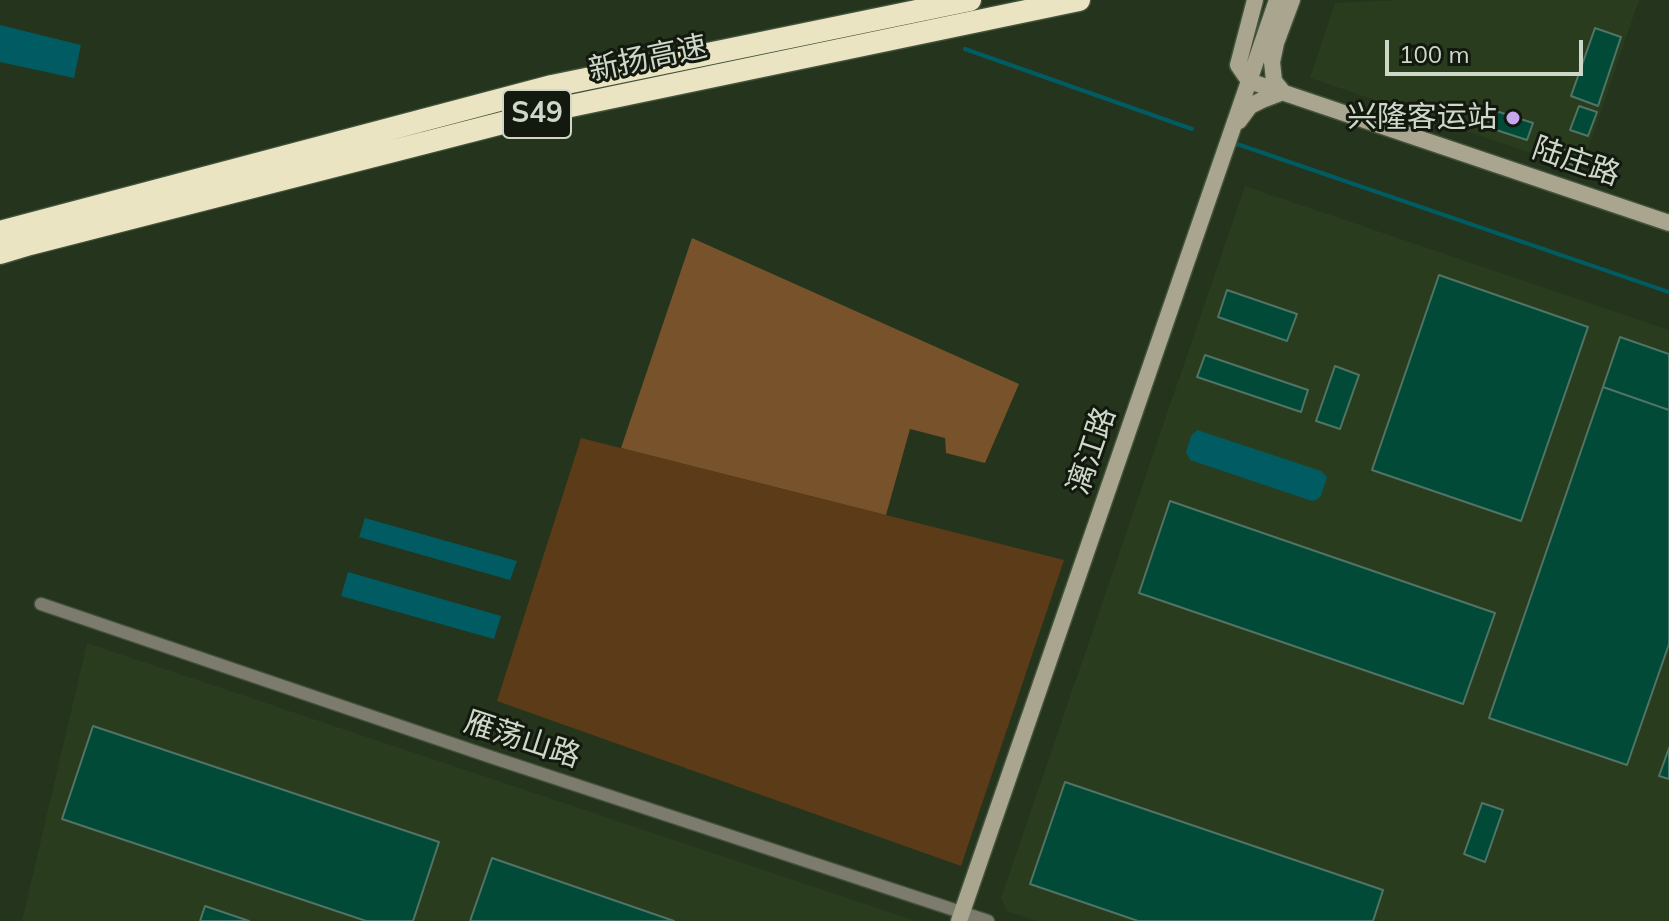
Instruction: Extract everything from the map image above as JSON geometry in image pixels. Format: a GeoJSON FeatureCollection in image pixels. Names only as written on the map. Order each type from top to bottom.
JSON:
{"type":"FeatureCollection","features":[{"type":"Feature","properties":{"kind":"highway","name":"新扬高速"},"geometry":{"type":"LineString","coordinates":[[0,232],[552,86],[970,0]]}},
{"type":"Feature","properties":{"kind":"highway","name":"新扬高速"},"geometry":{"type":"LineString","coordinates":[[0,253],[561,108],[1079,0]]}},
{"type":"Feature","properties":{"kind":"street"},"geometry":{"type":"LineString","coordinates":[[1249,81],[1238,65],[1255,0]]}},
{"type":"Feature","properties":{"kind":"street","name":"漓江路"},"geometry":{"type":"LineString","coordinates":[[960,917],[1277,0]]}},
{"type":"Feature","properties":{"kind":"street"},"geometry":{"type":"LineString","coordinates":[[1232,129],[1250,106],[1283,92],[1274,81],[1272,62],[1292,0]]}},
{"type":"Feature","properties":{"kind":"street","name":"陆庄路"},"geometry":{"type":"LineString","coordinates":[[1249,81],[1669,223]]}},
{"type":"Feature","properties":{"kind":"street","name":"雁荡山路"},"geometry":{"type":"LineString","coordinates":[[41,604],[960,917],[988,921]]}},
{"type":"Feature","properties":{"kind":"shaded area"},"geometry":{"type":"Polygon","coordinates":[[[1639,0],[1581,170],[1310,78],[1335,3],[1639,0]]]}},
{"type":"Feature","properties":{"kind":"shaded area"},"geometry":{"type":"Polygon","coordinates":[[[1245,186],[1669,330],[1669,921],[1036,921],[1007,911],[1001,898],[1245,186]]]}},
{"type":"Feature","properties":{"kind":"shaded area"},"geometry":{"type":"Polygon","coordinates":[[[692,238],[1019,384],[985,463],[946,453],[945,438],[910,429],[886,515],[621,448],[692,238]]]}},
{"type":"Feature","properties":{"kind":"shaded area"},"geometry":{"type":"Polygon","coordinates":[[[581,438],[1064,560],[961,866],[497,701],[581,438]]]}},
{"type":"Feature","properties":{"kind":"shaded area"},"geometry":{"type":"Polygon","coordinates":[[[87,643],[916,921],[22,921],[87,643]]]}},
{"type":"Feature","properties":{"kind":"water"},"geometry":{"type":"Polygon","coordinates":[[[0,25],[81,45],[74,78],[0,62],[0,25]]]}},
{"type":"Feature","properties":{"kind":"water"},"geometry":{"type":"Polygon","coordinates":[[[1197,430],[1321,471],[1327,477],[1321,496],[1312,501],[1190,460],[1186,452],[1191,436],[1197,430]]]}},
{"type":"Feature","properties":{"kind":"water"},"geometry":{"type":"Polygon","coordinates":[[[365,518],[517,561],[510,580],[359,537],[365,518]]]}},
{"type":"Feature","properties":{"kind":"water"},"geometry":{"type":"Polygon","coordinates":[[[348,572],[501,616],[494,639],[341,596],[348,572]]]}},
{"type":"Feature","properties":{"kind":"building"},"geometry":{"type":"Polygon","coordinates":[[[1595,28],[1621,37],[1598,106],[1571,96],[1595,28]]]}},
{"type":"Feature","properties":{"kind":"building"},"geometry":{"type":"Polygon","coordinates":[[[1579,106],[1597,112],[1588,136],[1570,130],[1579,106]]]}},
{"type":"Feature","properties":{"kind":"building"},"geometry":{"type":"Polygon","coordinates":[[[1493,110],[1533,123],[1527,140],[1487,127],[1493,110]]]}},
{"type":"Feature","properties":{"kind":"building"},"geometry":{"type":"Polygon","coordinates":[[[1563,149],[1582,156],[1578,167],[1559,160],[1563,149]]]}},
{"type":"Feature","properties":{"kind":"building"},"geometry":{"type":"Polygon","coordinates":[[[1439,275],[1588,327],[1521,521],[1372,470],[1439,275]]]}},
{"type":"Feature","properties":{"kind":"building"},"geometry":{"type":"Polygon","coordinates":[[[1227,290],[1297,314],[1287,341],[1218,317],[1227,290]]]}},
{"type":"Feature","properties":{"kind":"building"},"geometry":{"type":"Polygon","coordinates":[[[1620,337],[1669,354],[1669,410],[1603,387],[1620,337]]]}},
{"type":"Feature","properties":{"kind":"building"},"geometry":{"type":"Polygon","coordinates":[[[1205,355],[1308,390],[1301,412],[1197,377],[1205,355]]]}},
{"type":"Feature","properties":{"kind":"building"},"geometry":{"type":"Polygon","coordinates":[[[1335,366],[1359,375],[1340,429],[1316,421],[1335,366]]]}},
{"type":"Feature","properties":{"kind":"building"},"geometry":{"type":"Polygon","coordinates":[[[1603,387],[1669,410],[1669,644],[1627,765],[1489,718],[1603,387]]]}},
{"type":"Feature","properties":{"kind":"building"},"geometry":{"type":"Polygon","coordinates":[[[1170,501],[1495,613],[1463,704],[1139,593],[1170,501]]]}},
{"type":"Feature","properties":{"kind":"building"},"geometry":{"type":"Polygon","coordinates":[[[93,726],[439,842],[413,921],[366,921],[62,819],[93,726]]]}},
{"type":"Feature","properties":{"kind":"building"},"geometry":{"type":"Polygon","coordinates":[[[1669,748],[1669,779],[1659,776],[1669,748]]]}},
{"type":"Feature","properties":{"kind":"building"},"geometry":{"type":"Polygon","coordinates":[[[1065,782],[1383,890],[1373,921],[1138,921],[1030,884],[1065,782]]]}},
{"type":"Feature","properties":{"kind":"building"},"geometry":{"type":"Polygon","coordinates":[[[1482,803],[1503,810],[1485,862],[1464,854],[1482,803]]]}},
{"type":"Feature","properties":{"kind":"building"},"geometry":{"type":"Polygon","coordinates":[[[492,858],[674,921],[470,921],[492,858]]]}},
{"type":"Feature","properties":{"kind":"building"},"geometry":{"type":"Polygon","coordinates":[[[205,906],[249,921],[200,921],[205,906]]]}},
{"type":"Feature","properties":{"kind":"waterway"},"geometry":{"type":"LineString","coordinates":[[965,49],[1192,129]]}},
{"type":"Feature","properties":{"kind":"waterway"},"geometry":{"type":"LineString","coordinates":[[1237,144],[1669,292]]}},
{"type":"Feature","properties":{"kind":"place","name":"兴隆客运站"},"geometry":{"type":"Point","coordinates":[1513,118]}}]}
